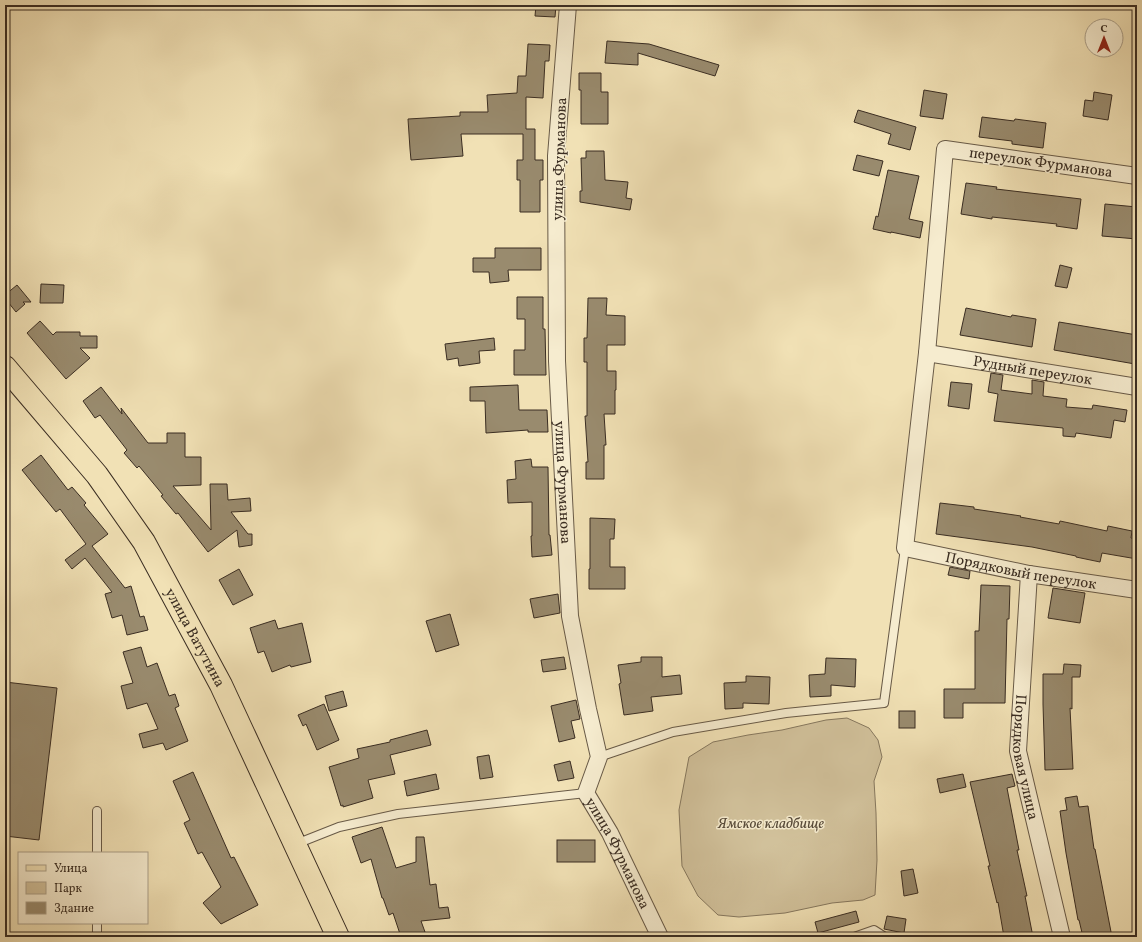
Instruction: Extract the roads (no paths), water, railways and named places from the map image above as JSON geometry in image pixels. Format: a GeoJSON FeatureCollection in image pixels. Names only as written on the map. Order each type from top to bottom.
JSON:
{"type":"FeatureCollection","features":[{"type":"Feature","properties":{"kind":"main road","name":"улица Ватутина"},"geometry":{"type":"LineString","coordinates":[[5,368],[97,474],[144,542],[221,685],[338,937]]}},
{"type":"Feature","properties":{"kind":"street","name":"улица Фурманова"},"geometry":{"type":"LineString","coordinates":[[568,5],[556,156],[557,361],[570,616],[599,758],[586,792],[610,833],[660,937]]}},
{"type":"Feature","properties":{"kind":"street","name":"переулок Фурманова"},"geometry":{"type":"LineString","coordinates":[[927,354],[945,149],[1137,176]]}},
{"type":"Feature","properties":{"kind":"street","name":"Рудный переулок"},"geometry":{"type":"LineString","coordinates":[[927,354],[1137,387]]}},
{"type":"Feature","properties":{"kind":"street"},"geometry":{"type":"LineString","coordinates":[[905,548],[927,354]]}},
{"type":"Feature","properties":{"kind":"street","name":"Порядковый переулок"},"geometry":{"type":"LineString","coordinates":[[905,548],[1029,574],[1137,590]]}},
{"type":"Feature","properties":{"kind":"street","name":"Порядковая улица"},"geometry":{"type":"LineString","coordinates":[[1029,574],[1018,751],[1062,937]]}},
{"type":"Feature","properties":{"kind":"lane"},"geometry":{"type":"LineString","coordinates":[[599,758],[673,732],[786,713],[884,703],[905,548]]}},
{"type":"Feature","properties":{"kind":"lane"},"geometry":{"type":"LineString","coordinates":[[295,844],[339,827],[398,814],[586,792]]}},
{"type":"Feature","properties":{"kind":"lane"},"geometry":{"type":"LineString","coordinates":[[97,811],[97,852]]}},
{"type":"Feature","properties":{"kind":"lane"},"geometry":{"type":"LineString","coordinates":[[97,924],[97,937]]}},
{"type":"Feature","properties":{"kind":"lane"},"geometry":{"type":"LineString","coordinates":[[854,937],[874,930],[885,937]]}},
{"type":"Feature","properties":{"kind":"park label","name":"Ямское кладбище"},"geometry":{"type":"Point","coordinates":[771,823]}}]}
